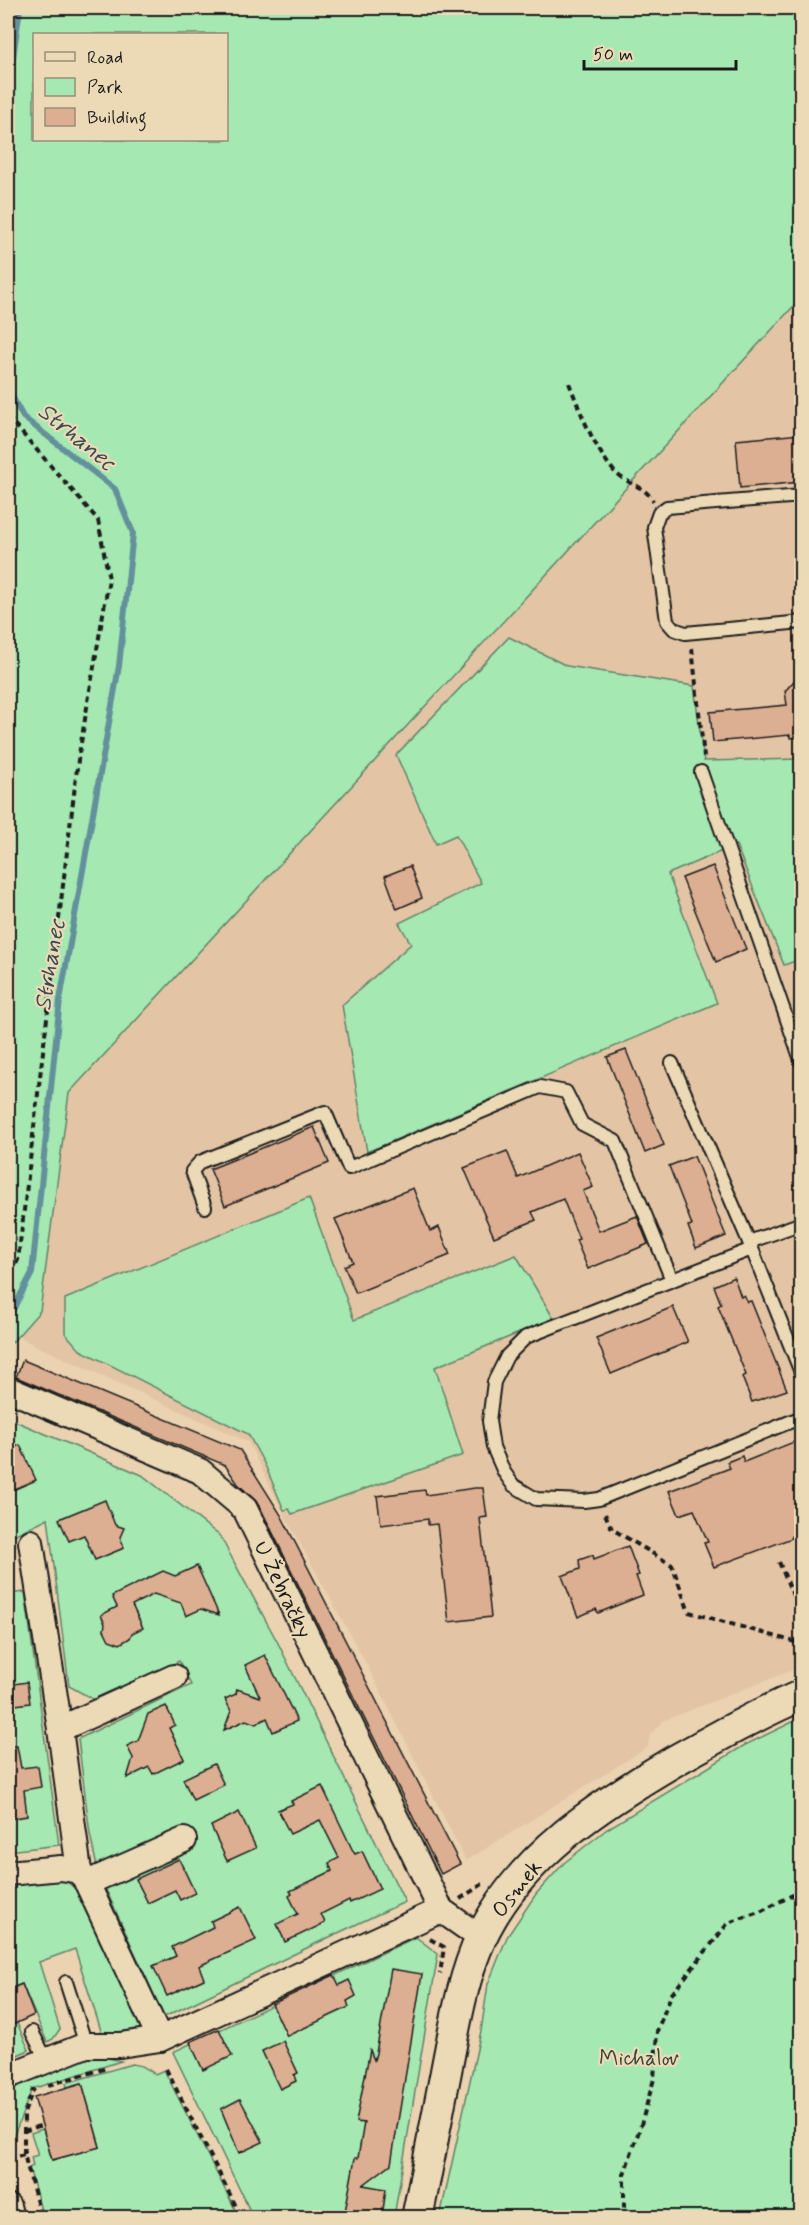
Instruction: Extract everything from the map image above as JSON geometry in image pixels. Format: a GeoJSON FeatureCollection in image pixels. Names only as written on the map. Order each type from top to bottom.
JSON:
{"type":"FeatureCollection","features":[{"type":"Feature","properties":{"kind":"street","name":"U Žebračky"},"geometry":{"type":"LineString","coordinates":[[8,1389],[200,1471],[245,1509],[441,1910],[481,1938]]}},
{"type":"Feature","properties":{"kind":"street"},"geometry":{"type":"LineString","coordinates":[[31,1542],[83,1877],[160,2039]]}},
{"type":"Feature","properties":{"kind":"street"},"geometry":{"type":"LineString","coordinates":[[60,1730],[174,1677]]}},
{"type":"Feature","properties":{"kind":"street","name":"Osmek"},"geometry":{"type":"LineString","coordinates":[[417,2217],[459,2004],[481,1938],[507,1895],[530,1867],[558,1840],[597,1810],[706,1743],[801,1695]]}},
{"type":"Feature","properties":{"kind":"street"},"geometry":{"type":"LineString","coordinates":[[8,1873],[61,1868],[83,1877],[184,1840]]}},
{"type":"Feature","properties":{"kind":"street"},"geometry":{"type":"LineString","coordinates":[[8,2076],[86,2045],[120,2045],[160,2039],[441,1910]]}},
{"type":"Feature","properties":{"kind":"street"},"geometry":{"type":"LineString","coordinates":[[8,2206],[11,2217]]}},
{"type":"Feature","properties":{"kind":"lane"},"geometry":{"type":"LineString","coordinates":[[801,496],[676,505],[667,507],[659,513],[654,527],[667,621],[674,629],[690,632],[801,622]]}},
{"type":"Feature","properties":{"kind":"lane"},"geometry":{"type":"LineString","coordinates":[[701,772],[801,1064]]}},
{"type":"Feature","properties":{"kind":"lane"},"geometry":{"type":"LineString","coordinates":[[672,1064],[751,1246],[801,1375]]}},
{"type":"Feature","properties":{"kind":"lane"},"geometry":{"type":"LineString","coordinates":[[205,1207],[192,1171],[200,1162],[325,1112],[349,1168],[540,1087],[566,1092],[582,1124],[615,1141],[672,1280]]}},
{"type":"Feature","properties":{"kind":"lane"},"geometry":{"type":"LineString","coordinates":[[801,1223],[672,1280],[526,1336],[507,1356],[494,1382],[489,1421],[493,1447],[504,1472],[513,1485],[536,1499],[584,1501],[599,1498],[801,1417]]}},
{"type":"Feature","properties":{"kind":"lane"},"geometry":{"type":"LineString","coordinates":[[66,1982],[86,2045]]}},
{"type":"Feature","properties":{"kind":"lane"},"geometry":{"type":"LineString","coordinates":[[32,2032],[47,2061]]}},
{"type":"Feature","properties":{"kind":"path"},"geometry":{"type":"LineString","coordinates":[[569,382],[587,430],[615,472],[648,492],[659,513]]}},
{"type":"Feature","properties":{"kind":"path"},"geometry":{"type":"LineString","coordinates":[[8,417],[98,520],[110,579],[78,760],[18,1260],[8,1281]]}},
{"type":"Feature","properties":{"kind":"path"},"geometry":{"type":"LineString","coordinates":[[690,632],[704,756],[701,772]]}},
{"type":"Feature","properties":{"kind":"path"},"geometry":{"type":"LineString","coordinates":[[599,1498],[612,1529],[672,1565],[689,1612],[801,1644]]}},
{"type":"Feature","properties":{"kind":"path"},"geometry":{"type":"LineString","coordinates":[[779,1562],[801,1617]]}},
{"type":"Feature","properties":{"kind":"path"},"geometry":{"type":"LineString","coordinates":[[624,2217],[624,2174],[654,2079],[657,2031],[671,1995],[728,1923],[762,1911],[801,1890]]}},
{"type":"Feature","properties":{"kind":"path"},"geometry":{"type":"LineString","coordinates":[[41,2217],[24,2154],[24,2113],[33,2090],[112,2066]]}},
{"type":"Feature","properties":{"kind":"path"},"geometry":{"type":"LineString","coordinates":[[166,2069],[242,2217]]}},
{"type":"Feature","properties":{"kind":"path"},"geometry":{"type":"LineString","coordinates":[[24,2131],[42,2126]]}},
{"type":"Feature","properties":{"kind":"path"},"geometry":{"type":"LineString","coordinates":[[8,2159],[24,2154]]}},
{"type":"Feature","properties":{"kind":"shaded area"},"geometry":{"type":"Polygon","coordinates":[[[801,297],[801,1667],[663,1721],[650,1735],[648,1747],[466,1861],[368,1667],[287,1520],[248,1442],[28,1342],[18,1335],[40,1311],[69,1093],[801,297]]]}},
{"type":"Feature","properties":{"kind":"green space"},"geometry":{"type":"Polygon","coordinates":[[[8,8],[801,8],[802,297],[69,1093],[40,1311],[8,1347],[8,8]]]}},
{"type":"Feature","properties":{"kind":"green space"},"geometry":{"type":"Polygon","coordinates":[[[509,637],[567,666],[694,686],[704,761],[801,759],[801,959],[784,965],[736,845],[668,874],[717,1003],[367,1152],[342,1005],[411,944],[399,923],[481,883],[456,835],[436,844],[396,755],[509,637]]]}},
{"type":"Feature","properties":{"kind":"green space"},"geometry":{"type":"Polygon","coordinates":[[[309,1198],[354,1320],[516,1255],[554,1319],[435,1367],[463,1455],[292,1514],[289,1509],[284,1510],[265,1465],[248,1434],[80,1350],[65,1333],[65,1299],[309,1198]]]}},
{"type":"Feature","properties":{"kind":"green space"},"geometry":{"type":"Polygon","coordinates":[[[8,1418],[142,1475],[220,1536],[278,1643],[405,1902],[164,2017],[98,1872],[90,1834],[78,1739],[191,1685],[179,1661],[96,1701],[69,1686],[48,1518],[8,1538],[8,1418]]]}},
{"type":"Feature","properties":{"kind":"green space"},"geometry":{"type":"Polygon","coordinates":[[[25,1592],[59,1845],[8,1851],[8,1594],[25,1592]]]}},
{"type":"Feature","properties":{"kind":"green space","name":"Michalov"},"geometry":{"type":"Polygon","coordinates":[[[801,1718],[801,2217],[440,2217],[481,2031],[488,1984],[507,1937],[536,1894],[564,1863],[607,1829],[745,1745],[801,1718]]]}},
{"type":"Feature","properties":{"kind":"green space"},"geometry":{"type":"Polygon","coordinates":[[[61,1877],[78,1891],[146,2031],[104,2040],[75,1949],[39,1962],[60,2029],[53,2039],[47,2042],[22,1984],[8,1989],[8,1880],[61,1877]]]}},
{"type":"Feature","properties":{"kind":"green space"},"geometry":{"type":"Polygon","coordinates":[[[416,1937],[438,1954],[394,2217],[253,2217],[173,2052],[416,1937]]]}},
{"type":"Feature","properties":{"kind":"green space"},"geometry":{"type":"Polygon","coordinates":[[[17,2023],[29,2050],[8,2059],[8,2027],[17,2023]]]}},
{"type":"Feature","properties":{"kind":"green space"},"geometry":{"type":"Polygon","coordinates":[[[89,2058],[121,2061],[32,2089],[8,2151],[8,2088],[42,2073],[89,2058]]]}},
{"type":"Feature","properties":{"kind":"green space"},"geometry":{"type":"Polygon","coordinates":[[[132,2064],[142,2066],[155,2074],[164,2070],[239,2217],[190,2217],[189,2214],[177,2218],[43,2217],[29,2168],[33,2166],[31,2157],[38,2155],[31,2133],[43,2129],[52,2160],[100,2147],[82,2083],[67,2087],[66,2083],[132,2064]]]}},
{"type":"Feature","properties":{"kind":"building"},"geometry":{"type":"Polygon","coordinates":[[[801,434],[801,482],[740,488],[736,440],[801,434]]]}},
{"type":"Feature","properties":{"kind":"building"},"geometry":{"type":"Polygon","coordinates":[[[801,673],[801,737],[790,738],[790,735],[713,742],[710,712],[787,705],[785,691],[801,673]]]}},
{"type":"Feature","properties":{"kind":"building"},"geometry":{"type":"Polygon","coordinates":[[[410,866],[422,898],[397,909],[385,876],[410,866]]]}},
{"type":"Feature","properties":{"kind":"building"},"geometry":{"type":"Polygon","coordinates":[[[713,866],[746,949],[716,962],[682,878],[713,866]]]}},
{"type":"Feature","properties":{"kind":"building"},"geometry":{"type":"Polygon","coordinates":[[[626,1050],[664,1145],[645,1153],[607,1057],[626,1050]]]}},
{"type":"Feature","properties":{"kind":"building"},"geometry":{"type":"Polygon","coordinates":[[[314,1127],[329,1163],[225,1206],[210,1169],[314,1127]]]}},
{"type":"Feature","properties":{"kind":"building"},"geometry":{"type":"Polygon","coordinates":[[[507,1151],[518,1178],[578,1152],[593,1187],[583,1191],[599,1231],[637,1216],[648,1244],[588,1269],[563,1199],[532,1212],[536,1220],[494,1237],[464,1168],[507,1151]]]}},
{"type":"Feature","properties":{"kind":"building"},"geometry":{"type":"Polygon","coordinates":[[[694,1156],[726,1236],[696,1248],[688,1226],[692,1225],[669,1166],[694,1156]]]}},
{"type":"Feature","properties":{"kind":"building"},"geometry":{"type":"Polygon","coordinates":[[[413,1188],[430,1231],[439,1227],[450,1255],[356,1293],[344,1266],[353,1262],[335,1219],[413,1188]]]}},
{"type":"Feature","properties":{"kind":"building"},"geometry":{"type":"Polygon","coordinates":[[[734,1277],[741,1297],[744,1295],[747,1302],[751,1301],[787,1390],[752,1402],[742,1377],[746,1375],[718,1306],[721,1304],[714,1286],[734,1277]]]}},
{"type":"Feature","properties":{"kind":"building"},"geometry":{"type":"Polygon","coordinates":[[[673,1307],[688,1342],[611,1374],[596,1338],[673,1307]]]}},
{"type":"Feature","properties":{"kind":"building"},"geometry":{"type":"Polygon","coordinates":[[[23,1360],[240,1450],[281,1515],[460,1864],[441,1874],[258,1503],[238,1484],[225,1465],[16,1377],[23,1360]]]}},
{"type":"Feature","properties":{"kind":"building"},"geometry":{"type":"Polygon","coordinates":[[[801,1439],[801,1533],[714,1567],[704,1543],[708,1542],[694,1510],[679,1515],[669,1491],[730,1468],[727,1462],[742,1456],[744,1462],[801,1439]]]}},
{"type":"Feature","properties":{"kind":"building"},"geometry":{"type":"Polygon","coordinates":[[[20,1445],[36,1480],[8,1492],[8,1450],[20,1445]]]}},
{"type":"Feature","properties":{"kind":"building"},"geometry":{"type":"Polygon","coordinates":[[[483,1488],[487,1517],[480,1518],[491,1617],[449,1622],[437,1524],[428,1525],[428,1519],[381,1525],[377,1496],[425,1490],[426,1495],[483,1488]]]}},
{"type":"Feature","properties":{"kind":"building"},"geometry":{"type":"Polygon","coordinates":[[[105,1500],[115,1525],[124,1528],[120,1537],[124,1548],[95,1560],[84,1535],[69,1541],[59,1519],[105,1500]]]}},
{"type":"Feature","properties":{"kind":"building"},"geometry":{"type":"Polygon","coordinates":[[[628,1546],[639,1575],[636,1576],[643,1595],[598,1613],[596,1609],[578,1617],[562,1576],[580,1569],[579,1560],[593,1555],[594,1559],[628,1546]]]}},
{"type":"Feature","properties":{"kind":"building"},"geometry":{"type":"Polygon","coordinates":[[[197,1566],[219,1615],[201,1609],[186,1616],[181,1603],[154,1594],[132,1605],[143,1628],[132,1633],[130,1638],[120,1644],[109,1640],[101,1615],[117,1607],[112,1596],[163,1571],[175,1576],[197,1566]]]}},
{"type":"Feature","properties":{"kind":"building"},"geometry":{"type":"Polygon","coordinates":[[[265,1655],[297,1721],[273,1732],[267,1718],[256,1724],[246,1720],[224,1730],[231,1711],[225,1699],[236,1694],[237,1689],[260,1697],[245,1665],[265,1655]]]}},
{"type":"Feature","properties":{"kind":"building"},"geometry":{"type":"Polygon","coordinates":[[[27,1682],[30,1703],[8,1706],[8,1685],[27,1682]]]}},
{"type":"Feature","properties":{"kind":"building"},"geometry":{"type":"Polygon","coordinates":[[[166,1706],[175,1725],[169,1728],[184,1759],[153,1774],[149,1767],[127,1778],[133,1758],[127,1746],[138,1741],[148,1714],[166,1706]]]}},
{"type":"Feature","properties":{"kind":"building"},"geometry":{"type":"Polygon","coordinates":[[[8,1746],[17,1746],[21,1768],[38,1766],[41,1787],[24,1790],[27,1816],[8,1819],[8,1746]]]}},
{"type":"Feature","properties":{"kind":"building"},"geometry":{"type":"Polygon","coordinates":[[[214,1764],[224,1785],[193,1800],[183,1779],[214,1764]]]}},
{"type":"Feature","properties":{"kind":"building"},"geometry":{"type":"Polygon","coordinates":[[[322,1786],[353,1851],[355,1854],[362,1851],[380,1889],[350,1903],[349,1900],[321,1914],[325,1923],[285,1942],[277,1924],[298,1914],[289,1896],[292,1894],[290,1891],[332,1871],[329,1863],[339,1858],[320,1820],[290,1834],[278,1810],[293,1804],[291,1801],[322,1786]]]}},
{"type":"Feature","properties":{"kind":"building"},"geometry":{"type":"Polygon","coordinates":[[[239,1812],[256,1848],[227,1861],[211,1826],[239,1812]]]}},
{"type":"Feature","properties":{"kind":"building"},"geometry":{"type":"Polygon","coordinates":[[[179,1859],[195,1893],[180,1900],[175,1890],[148,1903],[136,1879],[179,1859]]]}},
{"type":"Feature","properties":{"kind":"building"},"geometry":{"type":"Polygon","coordinates":[[[240,1907],[256,1940],[199,1966],[204,1979],[167,1996],[153,1966],[176,1956],[172,1947],[213,1927],[211,1921],[240,1907]]]}},
{"type":"Feature","properties":{"kind":"building"},"geometry":{"type":"Polygon","coordinates":[[[391,1969],[422,1974],[391,2164],[363,2185],[386,2189],[382,2217],[344,2217],[364,2123],[356,2122],[370,2050],[374,2060],[376,2053],[391,1969]]]}},
{"type":"Feature","properties":{"kind":"building"},"geometry":{"type":"Polygon","coordinates":[[[334,1975],[339,1985],[349,1980],[356,1996],[347,2001],[349,2007],[287,2036],[272,2004],[334,1975]]]}},
{"type":"Feature","properties":{"kind":"building"},"geometry":{"type":"Polygon","coordinates":[[[22,1984],[34,2015],[8,2027],[8,1990],[22,1984]]]}},
{"type":"Feature","properties":{"kind":"building"},"geometry":{"type":"Polygon","coordinates":[[[219,2029],[232,2056],[203,2070],[190,2042],[219,2029]]]}},
{"type":"Feature","properties":{"kind":"building"},"geometry":{"type":"Polygon","coordinates":[[[283,2041],[298,2073],[294,2075],[296,2081],[280,2089],[262,2051],[283,2041]]]}},
{"type":"Feature","properties":{"kind":"building"},"geometry":{"type":"Polygon","coordinates":[[[82,2083],[100,2147],[52,2160],[34,2097],[82,2083]]]}},
{"type":"Feature","properties":{"kind":"building"},"geometry":{"type":"Polygon","coordinates":[[[240,2099],[263,2142],[239,2153],[221,2109],[240,2099]]]}},
{"type":"Feature","properties":{"kind":"waterway","name":"Strhanec"},"geometry":{"type":"LineString","coordinates":[[8,92],[20,8]]}},
{"type":"Feature","properties":{"kind":"waterway","name":"Strhanec"},"geometry":{"type":"LineString","coordinates":[[8,389],[23,417],[115,489],[133,533],[119,666],[60,1000],[32,1273],[8,1319]]}}]}
